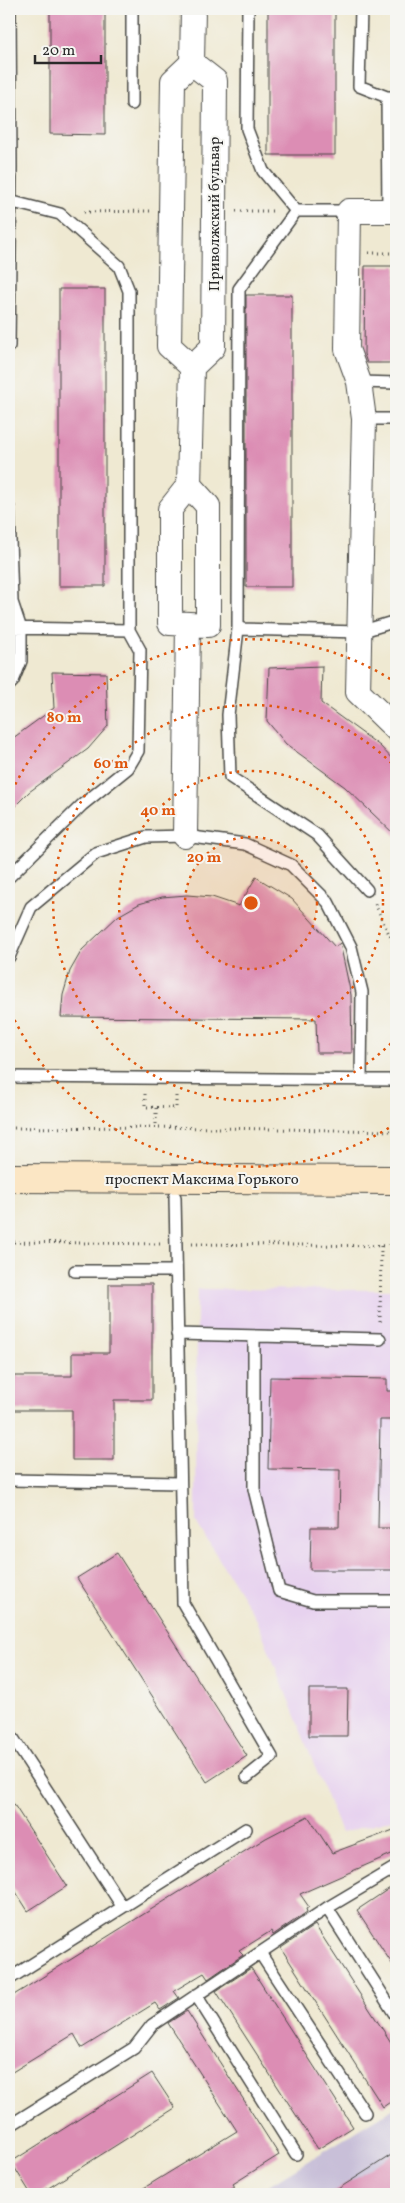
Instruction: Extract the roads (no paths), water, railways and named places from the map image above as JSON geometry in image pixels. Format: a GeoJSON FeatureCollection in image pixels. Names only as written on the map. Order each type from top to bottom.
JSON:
{"type":"FeatureCollection","features":[{"type":"Feature","properties":{"kind":"main road","name":"проспект Максима Горького"},"geometry":{"type":"LineString","coordinates":[[9,1178],[396,1198]]}},
{"type":"Feature","properties":{"kind":"main road","name":"проспект Максима Горького"},"geometry":{"type":"LineString","coordinates":[[9,1197],[175,1188],[396,1180]]}},
{"type":"Feature","properties":{"kind":"street"},"geometry":{"type":"LineString","coordinates":[[189,485],[208,506],[208,624],[170,623],[170,509],[189,485],[192,367],[169,346],[173,81],[192,63],[193,9]]}},
{"type":"Feature","properties":{"kind":"street","name":"Приволжский бульвар"},"geometry":{"type":"LineString","coordinates":[[192,63],[215,81],[213,347],[192,367]]}},
{"type":"Feature","properties":{"kind":"street"},"geometry":{"type":"LineString","coordinates":[[392,211],[349,211],[347,349],[359,382],[364,419],[358,692],[396,729]]}},
{"type":"Feature","properties":{"kind":"street"},"geometry":{"type":"LineString","coordinates":[[185,836],[188,624]]}},
{"type":"Feature","properties":{"kind":"lane"},"geometry":{"type":"LineString","coordinates":[[9,346],[10,9]]}},
{"type":"Feature","properties":{"kind":"lane"},"geometry":{"type":"LineString","coordinates":[[132,9],[132,104]]}},
{"type":"Feature","properties":{"kind":"lane"},"geometry":{"type":"LineString","coordinates":[[248,9],[248,129],[263,171],[296,211]]}},
{"type":"Feature","properties":{"kind":"lane"},"geometry":{"type":"LineString","coordinates":[[361,9],[359,86],[392,97],[392,211]]}},
{"type":"Feature","properties":{"kind":"lane"},"geometry":{"type":"LineString","coordinates":[[10,201],[60,214],[119,266],[129,291],[129,630],[140,650],[138,751],[128,768],[82,805],[10,876]]}},
{"type":"Feature","properties":{"kind":"lane"},"geometry":{"type":"LineString","coordinates":[[296,211],[349,211]]}},
{"type":"Feature","properties":{"kind":"lane"},"geometry":{"type":"LineString","coordinates":[[296,211],[239,289],[238,629],[228,715],[230,777],[317,835],[367,890]]}},
{"type":"Feature","properties":{"kind":"lane"},"geometry":{"type":"LineString","coordinates":[[359,382],[396,383]]}},
{"type":"Feature","properties":{"kind":"lane"},"geometry":{"type":"LineString","coordinates":[[364,419],[396,419]]}},
{"type":"Feature","properties":{"kind":"lane"},"geometry":{"type":"LineString","coordinates":[[9,508],[12,602],[21,629],[21,660],[13,681],[9,685]]}},
{"type":"Feature","properties":{"kind":"lane"},"geometry":{"type":"LineString","coordinates":[[238,629],[360,632],[396,621]]}},
{"type":"Feature","properties":{"kind":"lane"},"geometry":{"type":"LineString","coordinates":[[9,628],[129,630]]}},
{"type":"Feature","properties":{"kind":"lane"},"geometry":{"type":"LineString","coordinates":[[9,957],[31,907],[96,853],[146,837],[185,836],[245,844],[291,865],[328,902],[351,947],[362,992],[362,1080]]}},
{"type":"Feature","properties":{"kind":"lane"},"geometry":{"type":"LineString","coordinates":[[9,1077],[396,1080]]}},
{"type":"Feature","properties":{"kind":"lane"},"geometry":{"type":"LineString","coordinates":[[175,1188],[183,1604],[272,1757],[247,1776]]}},
{"type":"Feature","properties":{"kind":"lane"},"geometry":{"type":"LineString","coordinates":[[75,1270],[176,1271]]}},
{"type":"Feature","properties":{"kind":"lane"},"geometry":{"type":"LineString","coordinates":[[178,1334],[380,1339]]}},
{"type":"Feature","properties":{"kind":"lane"},"geometry":{"type":"LineString","coordinates":[[254,1336],[254,1489],[279,1591],[313,1601],[396,1601]]}},
{"type":"Feature","properties":{"kind":"lane"},"geometry":{"type":"LineString","coordinates":[[9,1480],[180,1483]]}},
{"type":"Feature","properties":{"kind":"lane"},"geometry":{"type":"LineString","coordinates":[[9,1732],[122,1906]]}},
{"type":"Feature","properties":{"kind":"lane"},"geometry":{"type":"LineString","coordinates":[[9,1979],[122,1906],[246,1830]]}},
{"type":"Feature","properties":{"kind":"lane"},"geometry":{"type":"LineString","coordinates":[[9,2126],[134,2048],[152,2025],[196,1995],[327,1908],[396,1867]]}},
{"type":"Feature","properties":{"kind":"lane"},"geometry":{"type":"LineString","coordinates":[[327,1908],[396,2016]]}},
{"type":"Feature","properties":{"kind":"lane"},"geometry":{"type":"LineString","coordinates":[[260,1953],[365,2113]]}},
{"type":"Feature","properties":{"kind":"lane"},"geometry":{"type":"LineString","coordinates":[[196,1995],[296,2154]]}}]}
